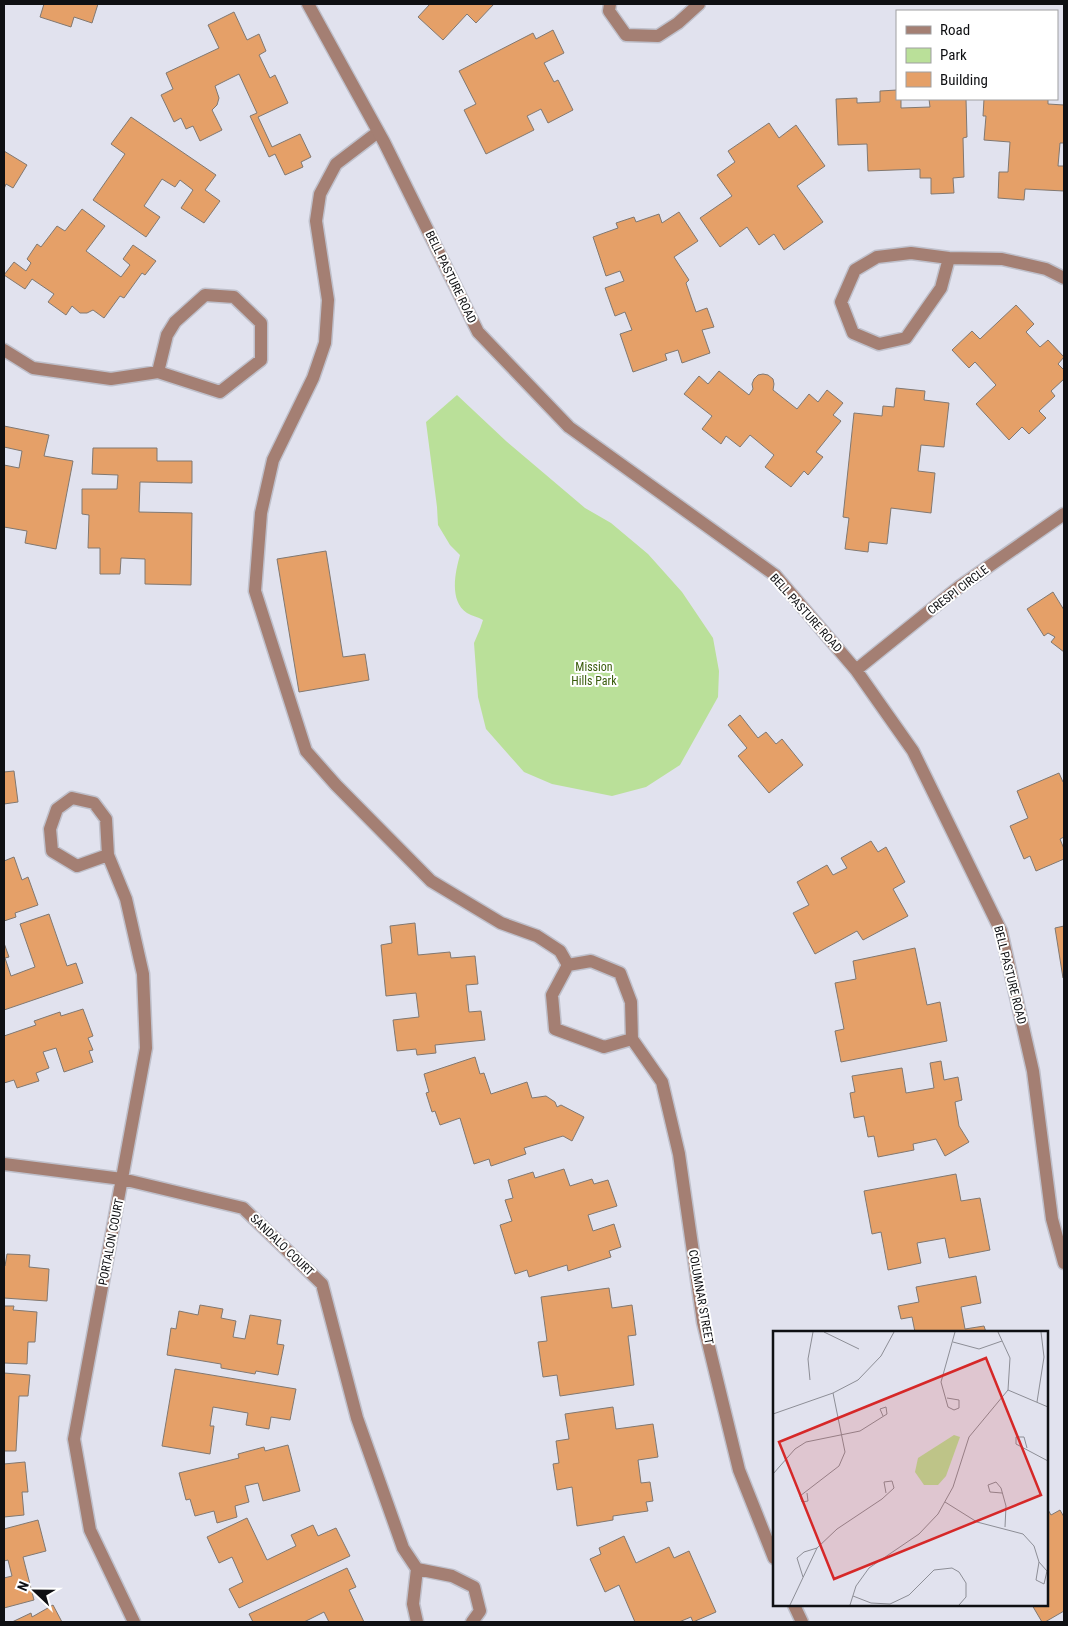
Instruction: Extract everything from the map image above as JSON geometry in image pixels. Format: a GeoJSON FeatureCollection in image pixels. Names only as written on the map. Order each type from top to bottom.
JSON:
{"type":"FeatureCollection","features":[{"type":"Feature","properties":{"kind":"street","name":"BELL PASTURE ROAD"},"geometry":{"type":"LineString","coordinates":[[308,4],[378,132],[478,332],[569,427],[775,575],[856,670],[913,751],[1001,931],[1033,1071],[1052,1219],[1064,1263]]}},
{"type":"Feature","properties":{"kind":"street"},"geometry":{"type":"LineString","coordinates":[[610,4],[609,11],[626,35],[658,36],[678,23],[699,4]]}},
{"type":"Feature","properties":{"kind":"street"},"geometry":{"type":"LineString","coordinates":[[378,132],[336,164],[320,194],[316,221],[328,300],[325,342],[313,378],[273,460],[261,513],[255,591],[306,751],[336,785],[431,881],[501,923],[537,936],[560,951],[568,965]]}},
{"type":"Feature","properties":{"kind":"street"},"geometry":{"type":"LineString","coordinates":[[949,258],[941,288],[906,338],[879,344],[853,333],[841,302],[855,270],[877,257],[911,253],[949,258],[1002,259],[1046,269],[1064,278]]}},
{"type":"Feature","properties":{"kind":"street"},"geometry":{"type":"LineString","coordinates":[[4,350],[33,368],[111,379],[158,372],[220,392],[261,360],[261,323],[234,297],[205,295],[175,322],[167,335],[158,372]]}},
{"type":"Feature","properties":{"kind":"street","name":"CRESPI CIRCLE"},"geometry":{"type":"LineString","coordinates":[[856,670],[958,587],[1064,514]]}},
{"type":"Feature","properties":{"kind":"street","name":"PORTALON COURT"},"geometry":{"type":"LineString","coordinates":[[108,855],[77,866],[52,852],[50,829],[57,809],[72,798],[94,803],[106,819],[108,855],[126,899],[143,974],[146,1048],[74,1439],[90,1530],[134,1622]]}},
{"type":"Feature","properties":{"kind":"street"},"geometry":{"type":"LineString","coordinates":[[591,961],[620,973],[631,1002],[632,1038],[604,1047],[554,1029],[552,995],[568,965],[591,961]]}},
{"type":"Feature","properties":{"kind":"street","name":"COLUMNAR STREET"},"geometry":{"type":"LineString","coordinates":[[632,1038],[662,1082],[679,1154],[703,1322],[738,1470],[773,1556]]}},
{"type":"Feature","properties":{"kind":"street","name":"SANDALO COURT"},"geometry":{"type":"LineString","coordinates":[[4,1164],[122,1179],[244,1208],[322,1284],[356,1418],[403,1548],[417,1569]]}},
{"type":"Feature","properties":{"kind":"street"},"geometry":{"type":"LineString","coordinates":[[417,1622],[413,1604],[417,1569],[452,1576],[474,1587],[480,1611],[472,1622]]}},
{"type":"Feature","properties":{"kind":"street"},"geometry":{"type":"LineString","coordinates":[[794,1606],[802,1622]]}},
{"type":"Feature","properties":{"kind":"green space","name":"Mission Hills Park"},"geometry":{"type":"Polygon","coordinates":[[[457,395],[506,441],[585,508],[611,523],[648,554],[682,592],[713,638],[719,671],[718,697],[680,765],[646,787],[612,796],[552,784],[524,772],[486,729],[478,697],[474,643],[483,620],[467,613],[461,608],[458,601],[455,578],[460,555],[450,545],[438,525],[426,422],[457,395]]]}},
{"type":"Feature","properties":{"kind":"building"},"geometry":{"type":"Polygon","coordinates":[[[44,4],[98,4],[92,23],[74,17],[71,27],[40,17],[44,4]]]}},
{"type":"Feature","properties":{"kind":"building"},"geometry":{"type":"Polygon","coordinates":[[[430,4],[494,4],[476,23],[467,14],[443,40],[418,17],[430,4]]]}},
{"type":"Feature","properties":{"kind":"building"},"geometry":{"type":"Polygon","coordinates":[[[234,12],[247,40],[259,34],[266,51],[259,55],[270,78],[275,75],[288,103],[258,117],[272,147],[300,134],[311,157],[301,162],[303,167],[285,175],[275,154],[269,157],[250,116],[257,113],[239,74],[215,86],[219,98],[217,105],[212,110],[222,130],[200,141],[193,126],[186,129],[181,118],[174,122],[161,95],[173,89],[166,73],[219,48],[208,25],[234,12]]]}},
{"type":"Feature","properties":{"kind":"building"},"geometry":{"type":"Polygon","coordinates":[[[553,30],[564,53],[544,63],[554,82],[558,80],[573,110],[548,123],[541,109],[527,116],[534,130],[486,154],[464,110],[476,104],[459,71],[533,33],[536,39],[553,30]]]}},
{"type":"Feature","properties":{"kind":"building"},"geometry":{"type":"Polygon","coordinates":[[[896,90],[896,100],[901,100],[901,108],[930,107],[929,100],[966,100],[967,137],[963,138],[964,177],[953,178],[954,193],[931,194],[931,178],[920,178],[920,169],[868,171],[867,144],[838,145],[836,99],[857,98],[857,103],[880,102],[880,91],[896,90]]]}},
{"type":"Feature","properties":{"kind":"building"},"geometry":{"type":"Polygon","coordinates":[[[984,100],[1048,100],[1048,104],[1064,105],[1064,143],[1060,143],[1058,166],[1064,166],[1064,191],[1025,189],[1024,200],[998,198],[999,172],[1008,172],[1010,142],[984,140],[986,116],[983,116],[984,100]]]}},
{"type":"Feature","properties":{"kind":"building"},"geometry":{"type":"Polygon","coordinates":[[[131,117],[216,175],[205,190],[220,201],[204,223],[181,208],[193,190],[180,180],[175,187],[162,179],[144,206],[160,217],[146,237],[93,200],[125,154],[111,144],[131,117]]]}},
{"type":"Feature","properties":{"kind":"building"},"geometry":{"type":"Polygon","coordinates":[[[769,123],[779,138],[796,125],[825,166],[797,186],[823,222],[784,250],[774,234],[759,245],[747,227],[720,247],[700,218],[732,196],[717,175],[735,162],[728,151],[769,123]]]}},
{"type":"Feature","properties":{"kind":"building"},"geometry":{"type":"Polygon","coordinates":[[[4,151],[27,165],[13,188],[6,184],[4,189],[4,151]]]}},
{"type":"Feature","properties":{"kind":"building"},"geometry":{"type":"Polygon","coordinates":[[[82,209],[105,226],[86,251],[121,277],[130,265],[123,259],[133,245],[156,261],[145,275],[142,273],[124,298],[120,296],[104,318],[93,310],[87,313],[80,313],[72,306],[66,315],[48,302],[54,294],[32,279],[25,289],[4,275],[14,262],[26,271],[31,263],[27,259],[37,244],[41,247],[57,226],[65,231],[82,209]]]}},
{"type":"Feature","properties":{"kind":"building"},"geometry":{"type":"Polygon","coordinates":[[[679,212],[698,241],[674,257],[689,280],[686,283],[696,312],[707,308],[714,327],[702,330],[710,353],[682,363],[678,350],[665,354],[667,360],[633,372],[620,334],[632,330],[625,312],[615,316],[605,288],[624,281],[620,271],[606,276],[593,237],[618,228],[616,223],[634,217],[636,222],[659,214],[662,223],[679,212]]]}},
{"type":"Feature","properties":{"kind":"building"},"geometry":{"type":"Polygon","coordinates":[[[1016,305],[1034,324],[1026,332],[1040,347],[1048,340],[1064,357],[1058,364],[1064,370],[1064,379],[1051,391],[1055,396],[1039,411],[1046,418],[1029,434],[1022,427],[1009,440],[976,404],[996,385],[975,362],[969,368],[952,350],[972,331],[980,339],[1016,305]]]}},
{"type":"Feature","properties":{"kind":"building"},"geometry":{"type":"Polygon","coordinates":[[[719,371],[749,395],[753,389],[754,379],[758,375],[768,375],[773,379],[773,390],[797,409],[809,394],[818,402],[827,390],[843,403],[833,415],[841,421],[816,452],[823,457],[808,475],[804,471],[791,487],[765,467],[774,455],[750,435],[740,447],[726,436],[721,444],[702,429],[712,416],[684,394],[699,376],[708,384],[719,371]]]}},
{"type":"Feature","properties":{"kind":"building"},"geometry":{"type":"Polygon","coordinates":[[[896,388],[925,391],[924,400],[949,403],[944,447],[921,445],[918,471],[935,473],[931,513],[891,508],[887,544],[869,542],[868,552],[845,549],[849,518],[843,517],[854,413],[882,416],[883,406],[894,407],[896,388]]]}},
{"type":"Feature","properties":{"kind":"building"},"geometry":{"type":"Polygon","coordinates":[[[4,426],[49,435],[44,456],[73,461],[56,549],[25,543],[27,531],[4,527],[4,465],[19,468],[22,451],[4,447],[4,426]]]}},
{"type":"Feature","properties":{"kind":"building"},"geometry":{"type":"Polygon","coordinates":[[[93,448],[157,448],[157,461],[192,461],[192,483],[140,482],[139,512],[192,513],[191,585],[145,584],[145,559],[121,558],[120,574],[100,574],[100,548],[88,548],[89,515],[82,514],[82,489],[117,489],[118,475],[92,474],[93,448]]]}},
{"type":"Feature","properties":{"kind":"building"},"geometry":{"type":"Polygon","coordinates":[[[326,551],[343,657],[365,654],[369,680],[299,692],[277,559],[326,551]]]}},
{"type":"Feature","properties":{"kind":"building"},"geometry":{"type":"Polygon","coordinates":[[[1053,592],[1064,610],[1064,652],[1051,642],[1055,637],[1048,633],[1044,636],[1027,609],[1053,592]]]}},
{"type":"Feature","properties":{"kind":"building"},"geometry":{"type":"Polygon","coordinates":[[[740,715],[758,738],[766,732],[776,744],[782,739],[803,765],[769,793],[738,756],[747,748],[728,725],[740,715]]]}},
{"type":"Feature","properties":{"kind":"building"},"geometry":{"type":"Polygon","coordinates":[[[14,771],[18,802],[4,804],[4,772],[14,771]]]}},
{"type":"Feature","properties":{"kind":"building"},"geometry":{"type":"Polygon","coordinates":[[[1059,773],[1064,781],[1064,837],[1060,839],[1064,849],[1064,859],[1036,871],[1030,856],[1024,859],[1010,826],[1028,818],[1017,791],[1059,773]]]}},
{"type":"Feature","properties":{"kind":"building"},"geometry":{"type":"Polygon","coordinates":[[[871,841],[878,852],[886,847],[905,882],[893,889],[908,916],[863,940],[857,931],[815,954],[793,913],[809,905],[797,882],[827,865],[833,875],[847,868],[841,858],[871,841]]]}},
{"type":"Feature","properties":{"kind":"building"},"geometry":{"type":"Polygon","coordinates":[[[14,857],[22,880],[28,877],[38,905],[15,913],[16,917],[4,921],[4,861],[14,857]]]}},
{"type":"Feature","properties":{"kind":"building"},"geometry":{"type":"Polygon","coordinates":[[[49,914],[67,966],[76,963],[83,983],[4,1010],[4,943],[9,957],[5,958],[11,976],[35,967],[20,924],[49,914]]]}},
{"type":"Feature","properties":{"kind":"building"},"geometry":{"type":"Polygon","coordinates":[[[415,923],[418,955],[450,952],[451,958],[475,956],[478,984],[466,985],[469,1012],[481,1011],[485,1040],[435,1045],[436,1053],[417,1055],[416,1049],[397,1051],[393,1020],[419,1017],[416,993],[386,996],[381,945],[392,943],[390,926],[415,923]]]}},
{"type":"Feature","properties":{"kind":"building"},"geometry":{"type":"Polygon","coordinates":[[[1064,926],[1064,978],[1063,978],[1055,928],[1064,926]]]}},
{"type":"Feature","properties":{"kind":"building"},"geometry":{"type":"Polygon","coordinates":[[[915,948],[927,1005],[940,1002],[947,1041],[841,1062],[835,1031],[844,1029],[835,983],[856,979],[853,961],[915,948]]]}},
{"type":"Feature","properties":{"kind":"building"},"geometry":{"type":"Polygon","coordinates":[[[83,1009],[93,1036],[88,1038],[93,1050],[89,1051],[93,1062],[64,1072],[56,1048],[43,1052],[49,1068],[36,1073],[39,1081],[17,1088],[14,1080],[4,1083],[4,1036],[36,1025],[34,1021],[60,1012],[61,1016],[83,1009]]]}},
{"type":"Feature","properties":{"kind":"building"},"geometry":{"type":"Polygon","coordinates":[[[475,1057],[480,1074],[484,1073],[491,1094],[527,1082],[532,1098],[546,1096],[555,1102],[557,1107],[561,1105],[584,1117],[572,1141],[563,1136],[524,1148],[526,1154],[491,1166],[489,1159],[474,1164],[460,1118],[440,1125],[435,1111],[432,1112],[426,1093],[429,1092],[424,1074],[475,1057]]]}},
{"type":"Feature","properties":{"kind":"building"},"geometry":{"type":"Polygon","coordinates":[[[941,1061],[944,1080],[958,1077],[962,1100],[955,1102],[959,1126],[969,1142],[945,1156],[936,1139],[913,1144],[914,1150],[878,1157],[874,1136],[868,1137],[864,1116],[854,1118],[850,1093],[855,1092],[852,1076],[902,1068],[906,1093],[934,1088],[930,1063],[941,1061]]]}},
{"type":"Feature","properties":{"kind":"building"},"geometry":{"type":"Polygon","coordinates":[[[564,1169],[570,1186],[592,1179],[594,1184],[608,1180],[617,1206],[588,1215],[593,1231],[614,1224],[621,1247],[609,1251],[611,1257],[568,1271],[567,1265],[529,1277],[527,1270],[515,1274],[500,1225],[512,1221],[505,1200],[513,1198],[508,1180],[533,1172],[535,1178],[564,1169]]]}},
{"type":"Feature","properties":{"kind":"building"},"geometry":{"type":"Polygon","coordinates":[[[956,1174],[961,1201],[980,1198],[990,1250],[949,1258],[945,1238],[917,1243],[921,1263],[888,1270],[881,1232],[872,1234],[864,1191],[956,1174]]]}},
{"type":"Feature","properties":{"kind":"building"},"geometry":{"type":"Polygon","coordinates":[[[7,1254],[30,1255],[29,1267],[49,1269],[47,1301],[4,1298],[4,1266],[7,1254]]]}},
{"type":"Feature","properties":{"kind":"building"},"geometry":{"type":"Polygon","coordinates":[[[976,1276],[981,1303],[961,1307],[965,1329],[984,1326],[986,1331],[915,1331],[912,1317],[901,1319],[898,1306],[919,1302],[916,1287],[976,1276]]]}},
{"type":"Feature","properties":{"kind":"building"},"geometry":{"type":"Polygon","coordinates":[[[609,1288],[612,1308],[632,1305],[636,1335],[628,1336],[634,1385],[560,1396],[557,1375],[543,1377],[538,1342],[547,1341],[541,1297],[609,1288]]]}},
{"type":"Feature","properties":{"kind":"building"},"geometry":{"type":"Polygon","coordinates":[[[200,1305],[223,1309],[221,1318],[236,1321],[233,1337],[245,1339],[250,1315],[281,1320],[277,1344],[284,1345],[278,1375],[256,1371],[255,1374],[221,1368],[221,1364],[167,1355],[171,1328],[176,1329],[179,1311],[198,1315],[200,1305]]]}},
{"type":"Feature","properties":{"kind":"building"},"geometry":{"type":"Polygon","coordinates":[[[4,1306],[14,1306],[13,1310],[37,1312],[35,1342],[28,1342],[27,1364],[4,1363],[4,1306]]]}},
{"type":"Feature","properties":{"kind":"building"},"geometry":{"type":"Polygon","coordinates":[[[175,1369],[296,1389],[290,1420],[271,1417],[269,1429],[246,1425],[248,1413],[213,1407],[210,1426],[214,1426],[210,1454],[162,1446],[175,1369]]]}},
{"type":"Feature","properties":{"kind":"building"},"geometry":{"type":"Polygon","coordinates":[[[4,1373],[30,1375],[28,1396],[19,1396],[16,1451],[4,1451],[4,1373]]]}},
{"type":"Feature","properties":{"kind":"building"},"geometry":{"type":"Polygon","coordinates":[[[613,1407],[616,1429],[653,1424],[658,1457],[638,1460],[641,1483],[650,1482],[653,1501],[646,1502],[648,1511],[613,1516],[613,1520],[577,1526],[572,1487],[557,1490],[553,1464],[559,1463],[556,1441],[569,1439],[565,1414],[613,1407]]]}},
{"type":"Feature","properties":{"kind":"building"},"geometry":{"type":"Polygon","coordinates":[[[288,1445],[300,1491],[263,1501],[258,1483],[245,1486],[249,1502],[235,1506],[237,1517],[217,1523],[214,1511],[195,1516],[190,1499],[186,1500],[179,1473],[239,1458],[238,1454],[264,1447],[265,1451],[288,1445]]]}},
{"type":"Feature","properties":{"kind":"building"},"geometry":{"type":"Polygon","coordinates":[[[25,1462],[28,1492],[22,1492],[24,1515],[4,1517],[4,1464],[25,1462]]]}},
{"type":"Feature","properties":{"kind":"building"},"geometry":{"type":"Polygon","coordinates":[[[1048,1510],[1051,1515],[1060,1510],[1064,1517],[1064,1611],[1042,1622],[1033,1606],[1048,1606],[1048,1510]]]}},
{"type":"Feature","properties":{"kind":"building"},"geometry":{"type":"Polygon","coordinates":[[[247,1518],[267,1560],[296,1546],[291,1535],[313,1525],[318,1536],[336,1528],[350,1556],[239,1608],[229,1589],[243,1582],[232,1557],[219,1563],[207,1537],[247,1518]]]}},
{"type":"Feature","properties":{"kind":"building"},"geometry":{"type":"Polygon","coordinates":[[[38,1520],[46,1551],[23,1557],[34,1600],[4,1608],[4,1578],[12,1576],[8,1560],[4,1561],[4,1529],[38,1520]]]}},
{"type":"Feature","properties":{"kind":"building"},"geometry":{"type":"Polygon","coordinates":[[[624,1536],[636,1563],[669,1547],[674,1558],[689,1551],[716,1612],[693,1622],[691,1617],[679,1622],[635,1622],[619,1585],[605,1592],[590,1559],[601,1554],[599,1548],[624,1536]]]}},
{"type":"Feature","properties":{"kind":"building"},"geometry":{"type":"Polygon","coordinates":[[[347,1568],[356,1587],[349,1590],[364,1622],[329,1622],[324,1612],[304,1622],[253,1622],[249,1614],[347,1568]]]}},
{"type":"Feature","properties":{"kind":"building"},"geometry":{"type":"Polygon","coordinates":[[[53,1605],[62,1622],[12,1622],[31,1613],[32,1617],[53,1605]]]}}]}
